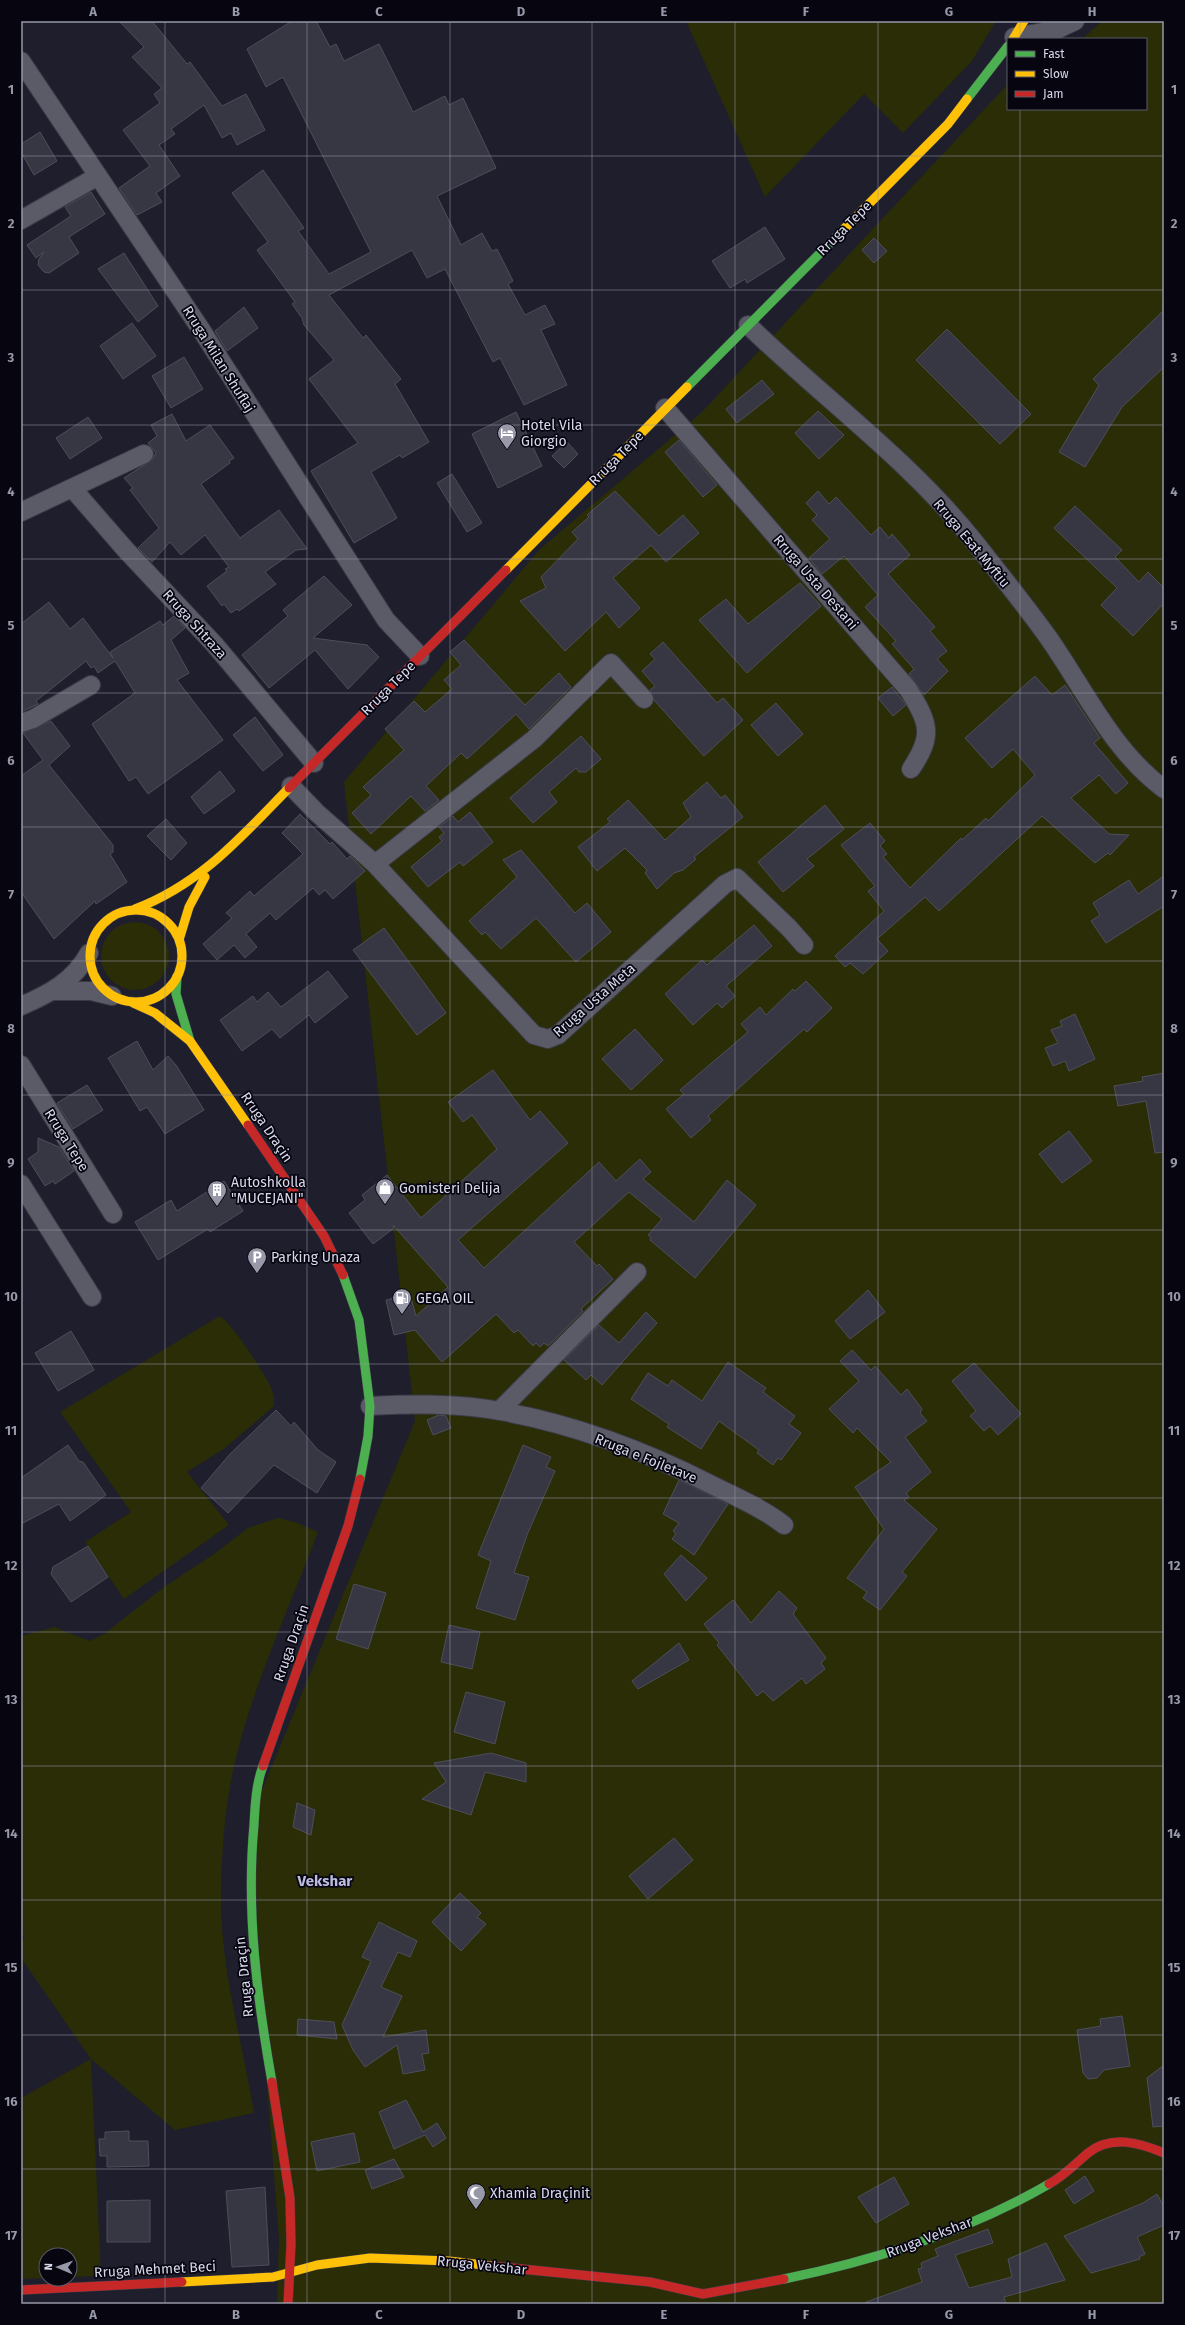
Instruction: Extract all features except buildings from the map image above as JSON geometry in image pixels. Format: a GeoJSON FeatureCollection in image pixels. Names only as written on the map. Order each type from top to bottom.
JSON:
{"type":"FeatureCollection","features":[{"type":"Feature","properties":{"kind":"main road","name":"Rruga Tepe"},"geometry":{"type":"LineString","coordinates":[[1014,38],[1024,21]]}},
{"type":"Feature","properties":{"kind":"main road","name":"Rruga Tepe"},"geometry":{"type":"LineString","coordinates":[[135,909],[149,911],[162,917],[172,927],[179,940],[182,952],[178,976],[170,988],[159,996],[146,1002],[133,1003],[112,996],[99,985],[91,970],[89,953],[93,936],[104,922],[118,912],[135,909],[165,898],[186,887],[215,862],[948,124],[1007,47]]}},
{"type":"Feature","properties":{"kind":"main road","name":"Rruga Tepe"},"geometry":{"type":"LineString","coordinates":[[179,940],[185,915],[193,895],[215,862]]}},
{"type":"Feature","properties":{"kind":"main road","name":"Rruga Draçin"},"geometry":{"type":"LineString","coordinates":[[178,976],[176,994],[190,1041]]}},
{"type":"Feature","properties":{"kind":"main road","name":"Rruga Draçin"},"geometry":{"type":"LineString","coordinates":[[133,1003],[155,1013],[190,1041],[324,1236],[339,1267],[359,1320],[370,1406],[368,1436],[363,1465],[348,1526],[260,1773],[253,1814],[250,1860],[254,1947],[266,2046],[289,2184],[291,2243],[288,2304]]}},
{"type":"Feature","properties":{"kind":"main road","name":"Rruga Vekshar"},"geometry":{"type":"LineString","coordinates":[[289,2274],[332,2262],[370,2258],[410,2258],[650,2282],[675,2289],[703,2294],[848,2266],[903,2248],[1010,2208],[1062,2177],[1089,2152],[1104,2144],[1122,2142],[1141,2144],[1164,2153]]}},
{"type":"Feature","properties":{"kind":"main road","name":"Rruga Mehmet Beci"},"geometry":{"type":"LineString","coordinates":[[21,2290],[251,2279],[289,2274]]}},
{"type":"Feature","properties":{"kind":"street"},"geometry":{"type":"LineString","coordinates":[[1024,38],[1056,30],[1075,21]]}},
{"type":"Feature","properties":{"kind":"street","name":"Rruga Milan Shuflaj"},"geometry":{"type":"LineString","coordinates":[[21,61],[202,331],[386,620],[420,656]]}},
{"type":"Feature","properties":{"kind":"street"},"geometry":{"type":"LineString","coordinates":[[21,220],[98,176]]}},
{"type":"Feature","properties":{"kind":"street","name":"Rruga Esat Myftiu"},"geometry":{"type":"LineString","coordinates":[[748,325],[883,447],[935,498],[972,539],[1050,640],[1104,726],[1123,751],[1164,789]]}},
{"type":"Feature","properties":{"kind":"street","name":"Rruga Usta Destani"},"geometry":{"type":"LineString","coordinates":[[665,408],[908,689],[921,710],[927,728],[924,750],[911,769]]}},
{"type":"Feature","properties":{"kind":"street"},"geometry":{"type":"LineString","coordinates":[[21,512],[144,454]]}},
{"type":"Feature","properties":{"kind":"street","name":"Rruga Shtraza"},"geometry":{"type":"LineString","coordinates":[[72,488],[125,549],[214,644],[314,762]]}},
{"type":"Feature","properties":{"kind":"street"},"geometry":{"type":"LineString","coordinates":[[375,864],[534,739],[611,663],[644,699]]}},
{"type":"Feature","properties":{"kind":"street"},"geometry":{"type":"LineString","coordinates":[[21,723],[33,720],[91,685]]}},
{"type":"Feature","properties":{"kind":"street","name":"Rruga Usta Meta"},"geometry":{"type":"LineString","coordinates":[[291,786],[317,813],[375,864],[534,1035],[548,1039],[558,1035],[725,884],[737,878],[789,928],[804,945]]}},
{"type":"Feature","properties":{"kind":"street","name":"Rruga Tepe"},"geometry":{"type":"LineString","coordinates":[[21,1006],[54,991],[82,965],[89,953]]}},
{"type":"Feature","properties":{"kind":"street","name":"Rruga Tepe"},"geometry":{"type":"LineString","coordinates":[[54,991],[90,991],[112,996]]}},
{"type":"Feature","properties":{"kind":"street","name":"Rruga Tepe"},"geometry":{"type":"LineString","coordinates":[[21,1065],[113,1214]]}},
{"type":"Feature","properties":{"kind":"street"},"geometry":{"type":"LineString","coordinates":[[21,1184],[92,1297]]}},
{"type":"Feature","properties":{"kind":"street"},"geometry":{"type":"LineString","coordinates":[[499,1411],[637,1272]]}},
{"type":"Feature","properties":{"kind":"street","name":"Rruga e Fojletave"},"geometry":{"type":"LineString","coordinates":[[370,1406],[449,1406],[499,1411],[616,1443],[688,1473],[768,1513],[784,1525]]}},
{"type":"Feature","properties":{"kind":"street"},"geometry":{"type":"LineString","coordinates":[[675,2289],[687,2304]]}},
{"type":"Feature","properties":{"kind":"green space"},"geometry":{"type":"Polygon","coordinates":[[[686,21],[996,21],[972,61],[903,133],[864,94],[765,197],[686,21]]]}},
{"type":"Feature","properties":{"kind":"green space"},"geometry":{"type":"Polygon","coordinates":[[[1102,21],[1164,21],[1164,2304],[277,2304],[279,2239],[264,2045],[252,1814],[415,1421],[344,782],[540,549],[701,413],[1007,85],[1007,110],[1147,110],[1147,38],[1083,38],[1102,21]]]}},
{"type":"Feature","properties":{"kind":"green space"},"geometry":{"type":"Polygon","coordinates":[[[128,922],[142,922],[154,928],[163,937],[169,949],[167,969],[159,980],[148,988],[142,990],[128,990],[122,988],[111,980],[103,969],[101,963],[101,949],[103,943],[111,932],[122,924],[128,922]]]}},
{"type":"Feature","properties":{"kind":"green space"},"geometry":{"type":"Polygon","coordinates":[[[218,1317],[221,1317],[234,1330],[257,1363],[272,1390],[274,1396],[274,1406],[224,1449],[187,1472],[229,1525],[124,1599],[85,1542],[131,1512],[60,1412],[218,1317]]]}},
{"type":"Feature","properties":{"kind":"green space"},"geometry":{"type":"Polygon","coordinates":[[[278,1518],[295,1522],[318,1532],[267,1661],[244,1727],[229,1793],[223,1848],[221,1904],[225,1957],[254,2113],[175,2130],[91,2059],[21,1958],[21,1941],[25,1938],[21,1931],[21,1636],[54,1627],[90,1641],[104,1634],[164,1587],[214,1554],[248,1528],[278,1518]]]}},
{"type":"Feature","properties":{"kind":"green space"},"geometry":{"type":"Polygon","coordinates":[[[91,2059],[101,2276],[78,2277],[78,2247],[38,2247],[38,2278],[21,2279],[21,2098],[91,2059]]]}},
{"type":"Feature","properties":{"kind":"traffic: fast"},"geometry":{"type":"LineString","coordinates":[[967,99],[1007,47]]}},
{"type":"Feature","properties":{"kind":"traffic: fast"},"geometry":{"type":"LineString","coordinates":[[687,387],[845,228]]}},
{"type":"Feature","properties":{"kind":"traffic: fast"},"geometry":{"type":"LineString","coordinates":[[177,976],[176,994],[190,1041]]}},
{"type":"Feature","properties":{"kind":"traffic: fast"},"geometry":{"type":"LineString","coordinates":[[343,1275],[359,1320],[370,1406],[368,1436],[360,1479]]}},
{"type":"Feature","properties":{"kind":"traffic: fast"},"geometry":{"type":"LineString","coordinates":[[263,1766],[257,1788],[251,1889],[254,1954],[272,2082]]}},
{"type":"Feature","properties":{"kind":"traffic: fast"},"geometry":{"type":"LineString","coordinates":[[784,2279],[853,2263],[921,2242],[986,2216],[1049,2184]]}},
{"type":"Feature","properties":{"kind":"traffic: slow"},"geometry":{"type":"LineString","coordinates":[[1014,38],[1024,21]]}},
{"type":"Feature","properties":{"kind":"traffic: slow"},"geometry":{"type":"LineString","coordinates":[[845,228],[948,124],[967,99]]}},
{"type":"Feature","properties":{"kind":"traffic: slow"},"geometry":{"type":"LineString","coordinates":[[506,570],[687,387]]}},
{"type":"Feature","properties":{"kind":"traffic: slow"},"geometry":{"type":"LineString","coordinates":[[135,909],[159,899],[200,873],[237,841],[289,788]]}},
{"type":"Feature","properties":{"kind":"traffic: slow"},"geometry":{"type":"LineString","coordinates":[[179,940],[189,907],[205,877]]}},
{"type":"Feature","properties":{"kind":"traffic: slow"},"geometry":{"type":"LineString","coordinates":[[136,910],[154,913],[169,923],[179,938],[182,956],[179,974],[169,989],[154,999],[136,1002],[118,999],[103,989],[93,974],[90,956],[93,938],[103,923],[118,913],[136,910]]}},
{"type":"Feature","properties":{"kind":"traffic: slow"},"geometry":{"type":"LineString","coordinates":[[133,1003],[155,1013],[190,1041],[248,1125]]}},
{"type":"Feature","properties":{"kind":"traffic: slow"},"geometry":{"type":"LineString","coordinates":[[182,2282],[273,2277],[317,2265],[370,2258],[449,2261],[492,2266]]}},
{"type":"Feature","properties":{"kind":"traffic: jam"},"geometry":{"type":"LineString","coordinates":[[289,788],[506,570]]}},
{"type":"Feature","properties":{"kind":"traffic: jam"},"geometry":{"type":"LineString","coordinates":[[248,1125],[324,1236],[343,1275]]}},
{"type":"Feature","properties":{"kind":"traffic: jam"},"geometry":{"type":"LineString","coordinates":[[263,1766],[348,1526],[360,1479]]}},
{"type":"Feature","properties":{"kind":"traffic: jam"},"geometry":{"type":"LineString","coordinates":[[272,2082],[290,2198],[291,2244],[288,2304]]}},
{"type":"Feature","properties":{"kind":"traffic: jam"},"geometry":{"type":"LineString","coordinates":[[1049,2184],[1065,2174],[1088,2153],[1097,2147],[1106,2144],[1126,2142],[1145,2146],[1164,2153]]}},
{"type":"Feature","properties":{"kind":"traffic: jam"},"geometry":{"type":"LineString","coordinates":[[492,2266],[650,2282],[703,2294],[784,2279]]}},
{"type":"Feature","properties":{"kind":"traffic: jam"},"geometry":{"type":"LineString","coordinates":[[21,2290],[182,2282]]}},
{"type":"Feature","properties":{"kind":"place","name":"Hotel Vila Giorgio"},"geometry":{"type":"Point","coordinates":[507,450]}},
{"type":"Feature","properties":{"kind":"place","name":"Gomisteri Delija"},"geometry":{"type":"Point","coordinates":[385,1205]}},
{"type":"Feature","properties":{"kind":"place","name":"Autoshkolla \"MUCEJANI\""},"geometry":{"type":"Point","coordinates":[217,1207]}},
{"type":"Feature","properties":{"kind":"place","name":"Parking Unaza"},"geometry":{"type":"Point","coordinates":[257,1274]}},
{"type":"Feature","properties":{"kind":"place","name":"GEGA OIL"},"geometry":{"type":"Point","coordinates":[402,1315]}},
{"type":"Feature","properties":{"kind":"place","name":"Xhamia Draçinit"},"geometry":{"type":"Point","coordinates":[476,2210]}},
{"type":"Feature","properties":{"kind":"district","name":"Vekshar"},"geometry":{"type":"Point","coordinates":[325,1881]}}]}
